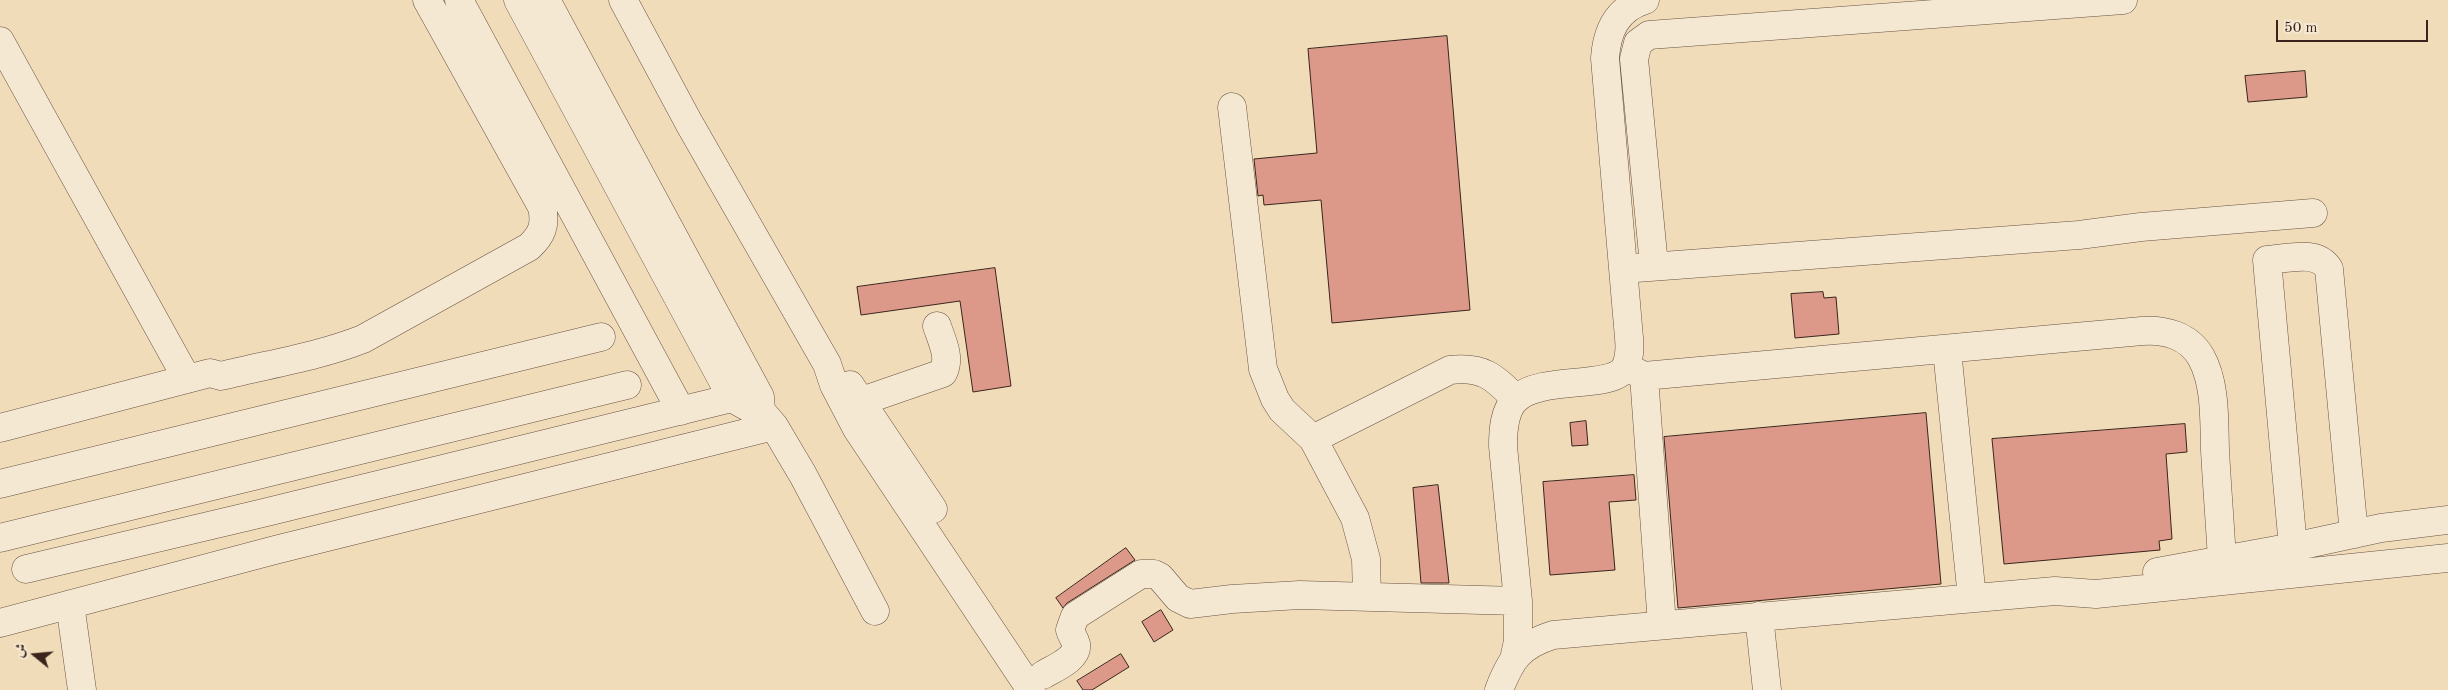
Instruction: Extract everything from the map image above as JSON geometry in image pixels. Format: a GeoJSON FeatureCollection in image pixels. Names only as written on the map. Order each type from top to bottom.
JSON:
{"type":"FeatureCollection","features":[{"type":"Feature","properties":{"kind":"street"},"geometry":{"type":"LineString","coordinates":[[0,428],[210,373],[221,376],[318,356],[364,339],[529,248],[544,229],[542,207],[427,0]]}},
{"type":"Feature","properties":{"kind":"street"},"geometry":{"type":"LineString","coordinates":[[459,0],[681,412]]}},
{"type":"Feature","properties":{"kind":"street"},"geometry":{"type":"LineString","coordinates":[[518,0],[732,398],[768,419]]}},
{"type":"Feature","properties":{"kind":"street"},"geometry":{"type":"LineString","coordinates":[[546,0],[760,397],[768,419],[807,482],[875,611]]}},
{"type":"Feature","properties":{"kind":"street"},"geometry":{"type":"LineString","coordinates":[[623,0],[689,123],[827,364],[834,385],[857,429],[1042,685]]}},
{"type":"Feature","properties":{"kind":"street"},"geometry":{"type":"LineString","coordinates":[[1645,0],[1626,9],[1614,22],[1606,39],[1604,58],[1629,345],[1635,371],[1662,625]]}},
{"type":"Feature","properties":{"kind":"street"},"geometry":{"type":"LineString","coordinates":[[1654,265],[1634,60],[1638,43],[1649,35],[2122,0]]}},
{"type":"Feature","properties":{"kind":"street"},"geometry":{"type":"LineString","coordinates":[[0,41],[187,379]]}},
{"type":"Feature","properties":{"kind":"street"},"geometry":{"type":"LineString","coordinates":[[1232,107],[1263,369],[1267,384],[1282,410],[1313,440],[1355,518],[1366,559],[1367,596]]}},
{"type":"Feature","properties":{"kind":"street"},"geometry":{"type":"LineString","coordinates":[[1622,270],[1654,265],[2079,234],[2313,213]]}},
{"type":"Feature","properties":{"kind":"street"},"geometry":{"type":"LineString","coordinates":[[2293,547],[2267,260],[2313,257],[2326,263],[2330,269],[2354,534]]}},
{"type":"Feature","properties":{"kind":"street"},"geometry":{"type":"LineString","coordinates":[[862,401],[943,373],[947,365],[946,356],[937,326]]}},
{"type":"Feature","properties":{"kind":"street"},"geometry":{"type":"LineString","coordinates":[[1499,690],[1515,655],[1518,641],[1518,600],[1503,446],[1506,421],[1516,399],[1532,390],[1547,385],[1611,378],[1635,371],[1947,350],[2156,330],[2168,332],[2189,343],[2200,356],[2207,371],[2212,394],[2222,560]]}},
{"type":"Feature","properties":{"kind":"street"},"geometry":{"type":"LineString","coordinates":[[0,484],[601,337]]}},
{"type":"Feature","properties":{"kind":"street"},"geometry":{"type":"LineString","coordinates":[[1947,350],[1972,598]]}},
{"type":"Feature","properties":{"kind":"street"},"geometry":{"type":"LineString","coordinates":[[827,364],[842,375],[862,401],[1042,685]]}},
{"type":"Feature","properties":{"kind":"street"},"geometry":{"type":"LineString","coordinates":[[1313,440],[1450,370],[1471,369],[1493,376],[1516,399]]}},
{"type":"Feature","properties":{"kind":"street"},"geometry":{"type":"LineString","coordinates":[[0,538],[627,385]]}},
{"type":"Feature","properties":{"kind":"street"},"geometry":{"type":"LineString","coordinates":[[26,569],[681,412],[732,398]]}},
{"type":"Feature","properties":{"kind":"street"},"geometry":{"type":"LineString","coordinates":[[0,623],[275,550],[471,503],[768,419]]}},
{"type":"Feature","properties":{"kind":"street"},"geometry":{"type":"LineString","coordinates":[[456,428],[466,464],[471,503]]}},
{"type":"Feature","properties":{"kind":"street"},"geometry":{"type":"LineString","coordinates":[[252,477],[275,550]]}},
{"type":"Feature","properties":{"kind":"street"},"geometry":{"type":"LineString","coordinates":[[2055,591],[2084,582],[2222,560],[2390,527],[2448,520]]}},
{"type":"Feature","properties":{"kind":"street"},"geometry":{"type":"LineString","coordinates":[[1515,655],[1536,640],[1553,635],[2055,591],[2085,594],[2140,590],[2448,558]]}},
{"type":"Feature","properties":{"kind":"street"},"geometry":{"type":"LineString","coordinates":[[1042,685],[1076,651],[1076,642],[1070,630],[1075,616],[1141,574],[1154,574],[1160,577],[1178,598],[1190,604],[1266,596],[1367,596],[1518,600]]}},
{"type":"Feature","properties":{"kind":"street"},"geometry":{"type":"LineString","coordinates":[[70,604],[82,690]]}},
{"type":"Feature","properties":{"kind":"street"},"geometry":{"type":"LineString","coordinates":[[1759,616],[1766,690]]}},
{"type":"Feature","properties":{"kind":"building"},"geometry":{"type":"Polygon","coordinates":[[[1447,36],[1470,310],[1332,323],[1321,200],[1264,205],[1263,195],[1258,196],[1254,159],[1317,153],[1308,49],[1447,36]]]}},
{"type":"Feature","properties":{"kind":"building"},"geometry":{"type":"Polygon","coordinates":[[[2305,71],[2307,97],[2248,102],[2245,76],[2305,71]]]}},
{"type":"Feature","properties":{"kind":"building"},"geometry":{"type":"Polygon","coordinates":[[[995,268],[1011,386],[973,392],[960,301],[861,315],[857,287],[995,268]]]}},
{"type":"Feature","properties":{"kind":"building"},"geometry":{"type":"Polygon","coordinates":[[[1823,292],[1824,298],[1836,297],[1839,334],[1795,338],[1791,294],[1823,292]]]}},
{"type":"Feature","properties":{"kind":"building"},"geometry":{"type":"Polygon","coordinates":[[[1926,413],[1941,584],[1678,608],[1664,437],[1926,413]]]}},
{"type":"Feature","properties":{"kind":"building"},"geometry":{"type":"Polygon","coordinates":[[[1586,421],[1588,445],[1572,446],[1570,423],[1586,421]]]}},
{"type":"Feature","properties":{"kind":"building"},"geometry":{"type":"Polygon","coordinates":[[[2185,424],[2187,452],[2166,454],[2172,539],[2159,541],[2160,550],[2004,564],[1992,439],[2185,424]]]}},
{"type":"Feature","properties":{"kind":"building"},"geometry":{"type":"Polygon","coordinates":[[[1634,475],[1636,500],[1609,502],[1615,570],[1550,575],[1543,482],[1634,475]]]}},
{"type":"Feature","properties":{"kind":"building"},"geometry":{"type":"Polygon","coordinates":[[[1438,485],[1449,583],[1421,583],[1413,488],[1438,485]]]}},
{"type":"Feature","properties":{"kind":"building"},"geometry":{"type":"Polygon","coordinates":[[[1126,548],[1135,560],[1067,603],[1063,608],[1056,598],[1126,548]]]}},
{"type":"Feature","properties":{"kind":"building"},"geometry":{"type":"Polygon","coordinates":[[[1161,610],[1173,630],[1154,642],[1142,622],[1161,610]]]}},
{"type":"Feature","properties":{"kind":"building"},"geometry":{"type":"Polygon","coordinates":[[[1121,654],[1129,667],[1092,690],[1083,690],[1077,681],[1121,654]]]}}]}
